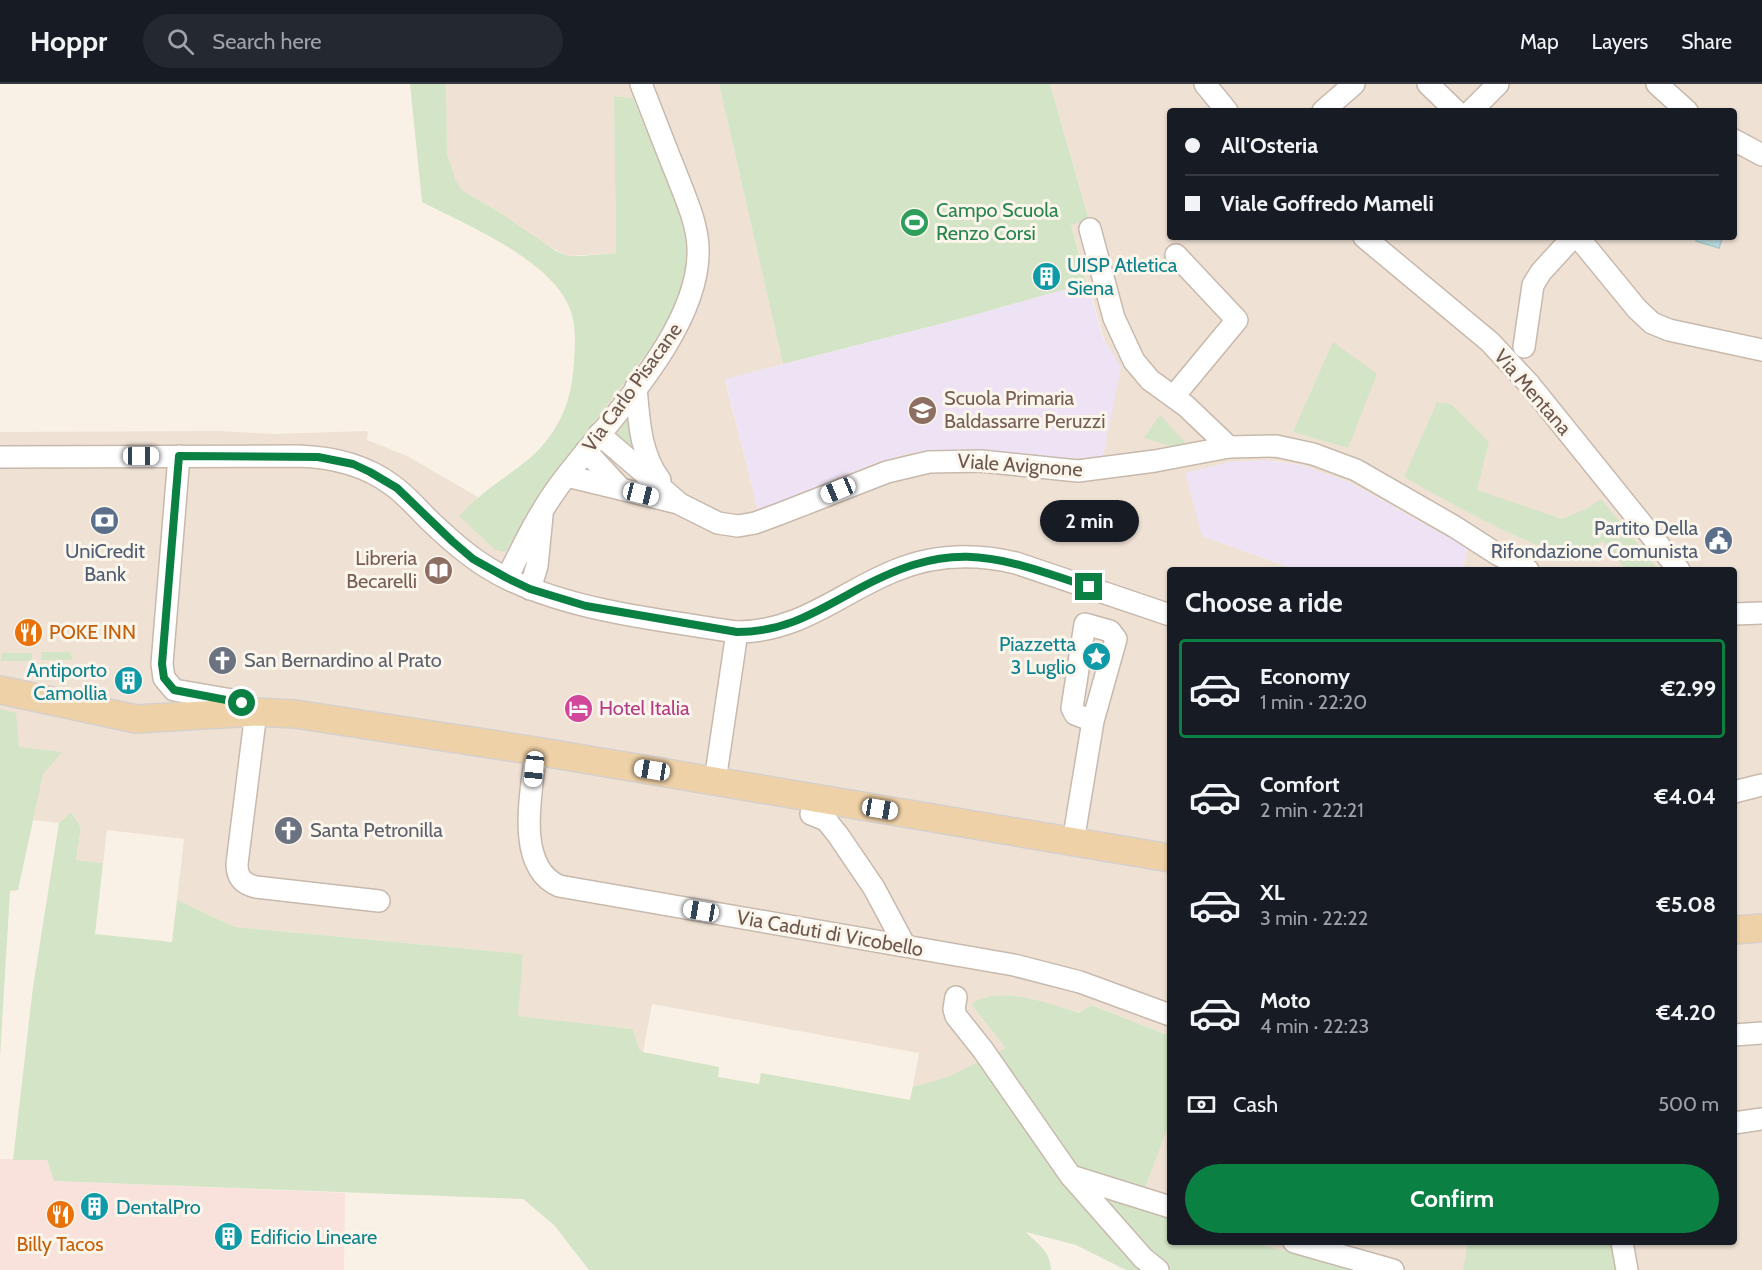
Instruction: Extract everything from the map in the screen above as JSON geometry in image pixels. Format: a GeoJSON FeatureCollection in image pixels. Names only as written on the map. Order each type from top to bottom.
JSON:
{"type":"FeatureCollection","features":[{"type":"Feature","properties":{"kind":"main road"},"geometry":{"type":"LineString","coordinates":[[0,690],[126,718],[146,720],[252,712],[295,714],[536,751],[1167,858]]}},
{"type":"Feature","properties":{"kind":"main road"},"geometry":{"type":"LineString","coordinates":[[1737,930],[1762,928]]}},
{"type":"Feature","properties":{"kind":"street","name":"Via Carlo Pisacane"},"geometry":{"type":"LineString","coordinates":[[507,578],[526,537],[543,510],[636,387],[681,321],[691,297],[698,258],[697,236],[691,213],[641,84]]}},
{"type":"Feature","properties":{"kind":"street"},"geometry":{"type":"LineString","coordinates":[[1205,84],[1225,108]]}},
{"type":"Feature","properties":{"kind":"street"},"geometry":{"type":"LineString","coordinates":[[1326,108],[1354,84]]}},
{"type":"Feature","properties":{"kind":"street"},"geometry":{"type":"LineString","coordinates":[[1428,84],[1453,108]]}},
{"type":"Feature","properties":{"kind":"street"},"geometry":{"type":"LineString","coordinates":[[1474,108],[1498,84]]}},
{"type":"Feature","properties":{"kind":"street"},"geometry":{"type":"LineString","coordinates":[[1658,84],[1684,108]]}},
{"type":"Feature","properties":{"kind":"street"},"geometry":{"type":"LineString","coordinates":[[1737,142],[1762,155]]}},
{"type":"Feature","properties":{"kind":"street"},"geometry":{"type":"LineString","coordinates":[[1090,229],[1114,318],[1128,351],[1145,376],[1174,396],[1229,447]]}},
{"type":"Feature","properties":{"kind":"street","name":"Via Mentana"},"geometry":{"type":"LineString","coordinates":[[1368,240],[1490,342],[1530,385],[1677,567]]}},
{"type":"Feature","properties":{"kind":"street"},"geometry":{"type":"LineString","coordinates":[[1524,346],[1533,285],[1541,272],[1573,240]]}},
{"type":"Feature","properties":{"kind":"street"},"geometry":{"type":"LineString","coordinates":[[1579,240],[1637,309],[1652,322],[1669,330],[1762,350]]}},
{"type":"Feature","properties":{"kind":"street"},"geometry":{"type":"LineString","coordinates":[[1174,396],[1237,320],[1176,255]]}},
{"type":"Feature","properties":{"kind":"street","name":"Viale Avignone"},"geometry":{"type":"LineString","coordinates":[[636,387],[646,455],[655,473],[680,504]]}},
{"type":"Feature","properties":{"kind":"street","name":"Viale Avignone"},"geometry":{"type":"LineString","coordinates":[[592,443],[680,504],[709,519],[729,525],[750,524],[880,474],[929,462],[981,461],[1078,471],[1155,461],[1229,447],[1276,446],[1303,451],[1343,464],[1404,497],[1521,567]]}},
{"type":"Feature","properties":{"kind":"street"},"geometry":{"type":"LineString","coordinates":[[592,443],[621,489]]}},
{"type":"Feature","properties":{"kind":"street"},"geometry":{"type":"LineString","coordinates":[[179,456],[162,672],[167,684],[174,690],[238,701],[252,712],[237,864],[239,878],[245,884],[256,887],[379,901]]}},
{"type":"Feature","properties":{"kind":"street"},"geometry":{"type":"LineString","coordinates":[[0,457],[318,457],[353,464],[392,484],[459,548],[482,565],[530,589],[586,606],[737,632],[760,632],[788,625],[896,570],[928,560],[959,556],[990,558],[1029,566],[1167,614]]}},
{"type":"Feature","properties":{"kind":"street","name":"Viale Avignone"},"geometry":{"type":"LineString","coordinates":[[567,476],[680,504]]}},
{"type":"Feature","properties":{"kind":"street","name":"Via Carlo Pisacane"},"geometry":{"type":"LineString","coordinates":[[530,589],[537,566],[543,510]]}},
{"type":"Feature","properties":{"kind":"street"},"geometry":{"type":"LineString","coordinates":[[1737,614],[1762,613]]}},
{"type":"Feature","properties":{"kind":"street"},"geometry":{"type":"LineString","coordinates":[[715,781],[737,632]]}},
{"type":"Feature","properties":{"kind":"street"},"geometry":{"type":"LineString","coordinates":[[1073,842],[1093,721]]}},
{"type":"Feature","properties":{"kind":"street","name":"Via Caduti di Vicobello"},"geometry":{"type":"LineString","coordinates":[[536,751],[530,819],[531,851],[537,867],[546,878],[555,884],[570,889],[1014,965],[1060,976],[1167,1014]]}},
{"type":"Feature","properties":{"kind":"street"},"geometry":{"type":"LineString","coordinates":[[1737,791],[1762,785]]}},
{"type":"Feature","properties":{"kind":"street"},"geometry":{"type":"LineString","coordinates":[[811,814],[826,820],[838,835],[882,901],[905,946]]}},
{"type":"Feature","properties":{"kind":"street"},"geometry":{"type":"LineString","coordinates":[[956,997],[954,1009],[956,1016],[983,1050],[1070,1175],[1143,1258],[1158,1270]]}},
{"type":"Feature","properties":{"kind":"street"},"geometry":{"type":"LineString","coordinates":[[1737,1035],[1762,1033]]}},
{"type":"Feature","properties":{"kind":"street"},"geometry":{"type":"LineString","coordinates":[[1737,1123],[1762,1119]]}},
{"type":"Feature","properties":{"kind":"street"},"geometry":{"type":"LineString","coordinates":[[1070,1175],[1167,1206]]}},
{"type":"Feature","properties":{"kind":"street"},"geometry":{"type":"LineString","coordinates":[[1305,1245],[1394,1270]]}},
{"type":"Feature","properties":{"kind":"street"},"geometry":{"type":"LineString","coordinates":[[1623,1245],[1627,1270]]}},
{"type":"Feature","properties":{"kind":"shaded area"},"geometry":{"type":"Polygon","coordinates":[[[446,84],[719,84],[783,364],[725,380],[758,510],[878,462],[910,453],[961,449],[1067,458],[1103,457],[1106,441],[1105,342],[1071,225],[1089,219],[1050,84],[1762,84],[1762,1270],[1350,1270],[1263,1245],[1737,1245],[1737,567],[1464,567],[1467,548],[1351,483],[1302,465],[1277,461],[1230,462],[1202,536],[1289,567],[1167,567],[1167,1035],[1091,1005],[1081,1013],[1028,998],[971,1004],[1007,1048],[967,1069],[931,1083],[913,1086],[919,1053],[652,1004],[643,1052],[639,1049],[633,1029],[517,1016],[522,954],[235,927],[177,900],[184,839],[107,830],[103,863],[76,860],[81,828],[71,812],[59,823],[13,820],[0,830],[0,432],[220,431],[274,434],[365,431],[368,432],[367,440],[407,456],[478,497],[460,516],[495,550],[662,331],[677,300],[687,256],[686,242],[675,201],[633,98],[614,96],[616,253],[568,256],[541,242],[499,212],[463,191],[456,181],[447,153],[446,84]]]}},
{"type":"Feature","properties":{"kind":"shaded area","name":"Scuola Primaria Baldassarre Peruzzi"},"geometry":{"type":"Polygon","coordinates":[[[1087,283],[1103,338],[1121,367],[1103,457],[1067,458],[961,449],[910,453],[878,462],[758,510],[725,379],[963,318],[1087,283]]]}},
{"type":"Feature","properties":{"kind":"shaded area"},"geometry":{"type":"Polygon","coordinates":[[[1262,460],[1302,465],[1351,483],[1467,548],[1464,567],[1289,567],[1202,536],[1185,473],[1230,462],[1262,460]]]}},
{"type":"Feature","properties":{"kind":"shaded area"},"geometry":{"type":"Polygon","coordinates":[[[1167,1130],[1167,1217],[1137,1209],[1167,1130]]]}},
{"type":"Feature","properties":{"kind":"shaded area","name":"Edificio Lineare"},"geometry":{"type":"Polygon","coordinates":[[[0,1159],[47,1160],[54,1181],[345,1193],[344,1270],[0,1270],[0,1159]]]}},
{"type":"Feature","properties":{"kind":"green space"},"geometry":{"type":"Polygon","coordinates":[[[410,84],[446,84],[447,153],[456,181],[463,191],[499,212],[556,251],[568,256],[616,253],[614,96],[633,98],[675,201],[684,232],[687,256],[685,277],[673,310],[652,346],[548,482],[505,552],[495,550],[459,516],[487,490],[536,453],[557,425],[566,406],[573,373],[575,332],[572,315],[563,296],[549,278],[530,262],[485,234],[422,202],[410,84]]]}},
{"type":"Feature","properties":{"kind":"green space","name":"Campo Scuola Renzo Corsi"},"geometry":{"type":"Polygon","coordinates":[[[719,84],[1050,84],[1089,220],[1071,225],[1087,283],[963,318],[783,364],[719,84]]]}},
{"type":"Feature","properties":{"kind":"green space"},"geometry":{"type":"Polygon","coordinates":[[[1333,342],[1377,374],[1348,448],[1293,432],[1333,342]]]}},
{"type":"Feature","properties":{"kind":"green space"},"geometry":{"type":"Polygon","coordinates":[[[1437,402],[1451,404],[1489,442],[1477,490],[1562,519],[1586,509],[1601,499],[1657,567],[1624,567],[1603,541],[1572,558],[1486,522],[1404,477],[1437,402]]]}},
{"type":"Feature","properties":{"kind":"green space"},"geometry":{"type":"Polygon","coordinates":[[[1160,415],[1186,443],[1186,447],[1181,449],[1144,438],[1160,415]]]}},
{"type":"Feature","properties":{"kind":"green space"},"geometry":{"type":"Polygon","coordinates":[[[629,418],[642,461],[616,435],[629,418]]]}},
{"type":"Feature","properties":{"kind":"green space"},"geometry":{"type":"Polygon","coordinates":[[[41,652],[71,652],[72,660],[41,660],[41,652]]]}},
{"type":"Feature","properties":{"kind":"green space"},"geometry":{"type":"Polygon","coordinates":[[[1,653],[32,653],[32,661],[1,661],[1,653]]]}},
{"type":"Feature","properties":{"kind":"green space"},"geometry":{"type":"Polygon","coordinates":[[[0,709],[16,713],[19,747],[62,752],[43,774],[18,890],[10,891],[0,1057],[0,709]]]}},
{"type":"Feature","properties":{"kind":"green space"},"geometry":{"type":"Polygon","coordinates":[[[71,812],[81,828],[76,860],[103,863],[95,934],[172,942],[177,900],[235,927],[523,954],[518,1016],[633,1029],[639,1049],[643,1052],[719,1067],[718,1077],[759,1084],[761,1073],[910,1100],[913,1086],[950,1076],[1006,1048],[971,1004],[983,998],[1010,996],[1040,1001],[1080,1013],[1091,1005],[1167,1035],[1167,1130],[1137,1209],[1167,1217],[1167,1245],[1263,1245],[1350,1270],[1126,1270],[1076,1245],[1026,1232],[1046,1253],[1051,1270],[589,1270],[554,1225],[523,1199],[54,1181],[47,1160],[13,1160],[33,987],[59,823],[71,812]]]}},
{"type":"Feature","properties":{"kind":"green space"},"geometry":{"type":"Polygon","coordinates":[[[1467,1245],[1615,1245],[1619,1270],[1463,1270],[1467,1245]]]}},
{"type":"Feature","properties":{"kind":"water"},"geometry":{"type":"Polygon","coordinates":[[[1696,240],[1722,240],[1719,248],[1696,240]]]}},
{"type":"Feature","properties":{"kind":"place","name":"Campo Scuola Renzo Corsi"},"geometry":{"type":"Point","coordinates":[915,222]}},
{"type":"Feature","properties":{"kind":"place","name":"UISP Atletica Siena"},"geometry":{"type":"Point","coordinates":[1046,277]}},
{"type":"Feature","properties":{"kind":"place","name":"Scuola Primaria Baldassarre Peruzzi"},"geometry":{"type":"Point","coordinates":[923,410]}},
{"type":"Feature","properties":{"kind":"place","name":"UniCredit Bank"},"geometry":{"type":"Point","coordinates":[105,521]}},
{"type":"Feature","properties":{"kind":"place","name":"Partito Della Rifondazione Comunista"},"geometry":{"type":"Point","coordinates":[1719,540]}},
{"type":"Feature","properties":{"kind":"place","name":"Libreria Becarelli"},"geometry":{"type":"Point","coordinates":[438,570]}},
{"type":"Feature","properties":{"kind":"place","name":"POKE INN"},"geometry":{"type":"Point","coordinates":[28,632]}},
{"type":"Feature","properties":{"kind":"place","name":"Piazzetta 3 Luglio"},"geometry":{"type":"Point","coordinates":[1097,656]}},
{"type":"Feature","properties":{"kind":"place","name":"San Bernardino al Prato"},"geometry":{"type":"Point","coordinates":[223,660]}},
{"type":"Feature","properties":{"kind":"place","name":"Antiporto Camollia"},"geometry":{"type":"Point","coordinates":[128,681]}},
{"type":"Feature","properties":{"kind":"place","name":"Hotel Italia"},"geometry":{"type":"Point","coordinates":[578,708]}},
{"type":"Feature","properties":{"kind":"place","name":"Santa Petronilla"},"geometry":{"type":"Point","coordinates":[289,830]}},
{"type":"Feature","properties":{"kind":"place","name":"DentalPro"},"geometry":{"type":"Point","coordinates":[95,1207]}},
{"type":"Feature","properties":{"kind":"place","name":"Billy Tacos"},"geometry":{"type":"Point","coordinates":[60,1214]}},
{"type":"Feature","properties":{"kind":"place","name":"Edificio Lineare"},"geometry":{"type":"Point","coordinates":[229,1237]}},
{"type":"Feature","properties":{"kind":"route"},"geometry":{"type":"LineString","coordinates":[[242,703],[174,690],[167,684],[162,672],[179,456],[298,456],[336,459],[353,464],[397,488],[473,559],[530,589],[586,606],[737,632],[760,632],[788,625],[896,570],[911,564],[949,556],[976,556],[1002,560],[1029,566],[1089,587]]}}]}
